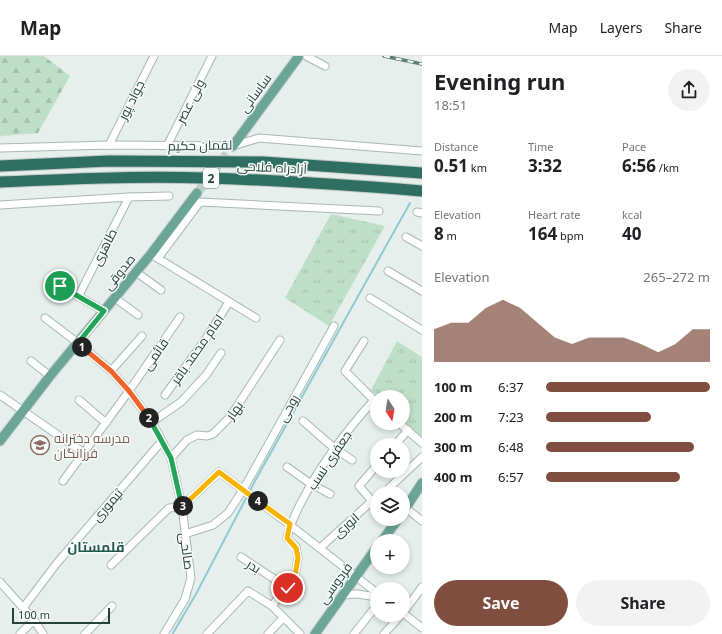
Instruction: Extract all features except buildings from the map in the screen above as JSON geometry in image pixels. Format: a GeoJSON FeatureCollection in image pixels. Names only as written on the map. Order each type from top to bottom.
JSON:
{"type":"FeatureCollection","features":[{"type":"Feature","properties":{"kind":"highway","name":"آزادراه فلاحی"},"geometry":{"type":"LineString","coordinates":[[0,166],[109,161],[263,162],[422,173]]}},
{"type":"Feature","properties":{"kind":"highway","name":"آزادراه فلاحی"},"geometry":{"type":"LineString","coordinates":[[0,182],[99,177],[204,178],[348,185],[422,191]]}},
{"type":"Feature","properties":{"kind":"main road","name":"ساسانی"},"geometry":{"type":"LineString","coordinates":[[233,146],[299,56]]}},
{"type":"Feature","properties":{"kind":"main road","name":"صدوقی"},"geometry":{"type":"LineString","coordinates":[[0,441],[50,376],[136,272],[154,256],[197,193]]}},
{"type":"Feature","properties":{"kind":"main road"},"geometry":{"type":"LineString","coordinates":[[410,501],[421,485]]}},
{"type":"Feature","properties":{"kind":"main road","name":"فردوسی"},"geometry":{"type":"LineString","coordinates":[[315,634],[370,557]]}},
{"type":"Feature","properties":{"kind":"street","name":"جواد پور"},"geometry":{"type":"LineString","coordinates":[[109,145],[154,56]]}},
{"type":"Feature","properties":{"kind":"street","name":"ولی عصر"},"geometry":{"type":"LineString","coordinates":[[167,146],[212,56]]}},
{"type":"Feature","properties":{"kind":"street"},"geometry":{"type":"LineString","coordinates":[[306,56],[325,66]]}},
{"type":"Feature","properties":{"kind":"street","name":"لقمان حکیم"},"geometry":{"type":"LineString","coordinates":[[0,148],[109,145],[233,146],[259,138],[422,151]]}},
{"type":"Feature","properties":{"kind":"street"},"geometry":{"type":"LineString","coordinates":[[0,204],[169,196]]}},
{"type":"Feature","properties":{"kind":"street","name":"طاهری"},"geometry":{"type":"LineString","coordinates":[[78,297],[129,197]]}},
{"type":"Feature","properties":{"kind":"street"},"geometry":{"type":"LineString","coordinates":[[154,256],[200,202],[379,211]]}},
{"type":"Feature","properties":{"kind":"street"},"geometry":{"type":"LineString","coordinates":[[406,237],[422,246]]}},
{"type":"Feature","properties":{"kind":"street","name":"امام محمد باقر"},"geometry":{"type":"LineString","coordinates":[[154,256],[256,318]]}},
{"type":"Feature","properties":{"kind":"street"},"geometry":{"type":"LineString","coordinates":[[388,271],[422,291]]}},
{"type":"Feature","properties":{"kind":"street"},"geometry":{"type":"LineString","coordinates":[[136,272],[161,290]]}},
{"type":"Feature","properties":{"kind":"street"},"geometry":{"type":"LineString","coordinates":[[60,286],[104,311]]}},
{"type":"Feature","properties":{"kind":"street"},"geometry":{"type":"LineString","coordinates":[[115,298],[138,315]]}},
{"type":"Feature","properties":{"kind":"street"},"geometry":{"type":"LineString","coordinates":[[370,298],[422,330]]}},
{"type":"Feature","properties":{"kind":"street","name":"امام محمد باقر"},"geometry":{"type":"LineString","coordinates":[[165,395],[205,340],[228,302]]}},
{"type":"Feature","properties":{"kind":"street","name":"قائمی"},"geometry":{"type":"LineString","coordinates":[[63,481],[129,391],[180,316]]}},
{"type":"Feature","properties":{"kind":"street","name":"صالحی"},"geometry":{"type":"LineString","coordinates":[[45,318],[111,371],[129,391],[152,422],[171,458],[182,507],[191,578],[185,599],[164,634]]}},
{"type":"Feature","properties":{"kind":"street","name":"روحی"},"geometry":{"type":"LineString","coordinates":[[185,534],[213,525],[228,513],[243,490],[334,326]]}},
{"type":"Feature","properties":{"kind":"street"},"geometry":{"type":"LineString","coordinates":[[111,371],[142,336]]}},
{"type":"Feature","properties":{"kind":"street","name":"بهار"},"geometry":{"type":"LineString","coordinates":[[171,458],[187,440],[197,435],[207,436],[213,434],[230,417],[280,340]]}},
{"type":"Feature","properties":{"kind":"street"},"geometry":{"type":"LineString","coordinates":[[364,341],[345,371],[370,396]]}},
{"type":"Feature","properties":{"kind":"street"},"geometry":{"type":"LineString","coordinates":[[152,422],[181,402],[206,375],[221,353]]}},
{"type":"Feature","properties":{"kind":"street"},"geometry":{"type":"LineString","coordinates":[[30,361],[50,376]]}},
{"type":"Feature","properties":{"kind":"street"},"geometry":{"type":"LineString","coordinates":[[0,395],[84,453]]}},
{"type":"Feature","properties":{"kind":"street"},"geometry":{"type":"LineString","coordinates":[[78,400],[106,423]]}},
{"type":"Feature","properties":{"kind":"street","name":"جعفری نسب"},"geometry":{"type":"LineString","coordinates":[[290,524],[311,484],[334,448],[370,407]]}},
{"type":"Feature","properties":{"kind":"street"},"geometry":{"type":"LineString","coordinates":[[303,421],[334,448],[352,460]]}},
{"type":"Feature","properties":{"kind":"street"},"geometry":{"type":"LineString","coordinates":[[401,438],[408,430],[422,443]]}},
{"type":"Feature","properties":{"kind":"street","name":"تیموری"},"geometry":{"type":"LineString","coordinates":[[23,608],[57,563],[162,441]]}},
{"type":"Feature","properties":{"kind":"street"},"geometry":{"type":"LineString","coordinates":[[391,486],[422,457]]}},
{"type":"Feature","properties":{"kind":"street"},"geometry":{"type":"LineString","coordinates":[[287,467],[311,484],[330,494]]}},
{"type":"Feature","properties":{"kind":"street"},"geometry":{"type":"LineString","coordinates":[[111,565],[169,508],[182,507],[219,472],[290,524],[370,588]]}},
{"type":"Feature","properties":{"kind":"street","name":"انوری"},"geometry":{"type":"LineString","coordinates":[[320,548],[372,501],[359,486],[370,473]]}},
{"type":"Feature","properties":{"kind":"street"},"geometry":{"type":"LineString","coordinates":[[410,514],[422,521]]}},
{"type":"Feature","properties":{"kind":"street"},"geometry":{"type":"LineString","coordinates":[[272,606],[294,582],[298,558],[296,548],[287,538],[290,524]]}},
{"type":"Feature","properties":{"kind":"street","name":"بدر"},"geometry":{"type":"LineString","coordinates":[[241,557],[288,588]]}},
{"type":"Feature","properties":{"kind":"street"},"geometry":{"type":"LineString","coordinates":[[0,583],[34,620],[44,634]]}},
{"type":"Feature","properties":{"kind":"street"},"geometry":{"type":"LineString","coordinates":[[410,604],[422,587]]}},
{"type":"Feature","properties":{"kind":"street"},"geometry":{"type":"LineString","coordinates":[[207,634],[248,591],[272,606],[300,634]]}},
{"type":"Feature","properties":{"kind":"street"},"geometry":{"type":"LineString","coordinates":[[342,595],[357,594],[370,596]]}},
{"type":"Feature","properties":{"kind":"street"},"geometry":{"type":"LineString","coordinates":[[85,634],[112,606]]}},
{"type":"Feature","properties":{"kind":"street"},"geometry":{"type":"LineString","coordinates":[[354,634],[370,614]]}},
{"type":"Feature","properties":{"kind":"street"},"geometry":{"type":"LineString","coordinates":[[268,634],[283,618]]}},
{"type":"Feature","properties":{"kind":"street"},"geometry":{"type":"LineString","coordinates":[[410,619],[422,628]]}},
{"type":"Feature","properties":{"kind":"street"},"geometry":{"type":"LineString","coordinates":[[20,634],[34,620]]}},
{"type":"Feature","properties":{"kind":"street"},"geometry":{"type":"LineString","coordinates":[[384,634],[395,622]]}},
{"type":"Feature","properties":{"kind":"green space"},"geometry":{"type":"Polygon","coordinates":[[[0,56],[44,56],[70,76],[38,133],[0,136],[0,56]]]}},
{"type":"Feature","properties":{"kind":"green space"},"geometry":{"type":"Polygon","coordinates":[[[331,214],[385,226],[329,326],[285,298],[331,214]]]}},
{"type":"Feature","properties":{"kind":"green space"},"geometry":{"type":"Polygon","coordinates":[[[397,341],[422,357],[422,438],[410,427],[410,390],[371,390],[397,341]]]}},
{"type":"Feature","properties":{"kind":"waterway"},"geometry":{"type":"LineString","coordinates":[[173,633],[196,594],[255,481],[410,203]]}},
{"type":"Feature","properties":{"kind":"tunnel"},"geometry":{"type":"LineString","coordinates":[[197,193],[233,146]]}},
{"type":"Feature","properties":{"kind":"railway"},"geometry":{"type":"LineString","coordinates":[[384,56],[422,64]]}},
{"type":"Feature","properties":{"kind":"place","name":"مدرسه دخترانه فرزانگان"},"geometry":{"type":"Point","coordinates":[40,445]}},
{"type":"Feature","properties":{"kind":"district","name":"قلمستان"},"geometry":{"type":"Point","coordinates":[96,546]}},
{"type":"Feature","properties":{"kind":"route"},"geometry":{"type":"LineString","coordinates":[[60,286],[104,311],[78,343],[111,371],[129,391],[152,422],[171,458],[182,507],[219,472],[290,524],[287,538],[296,548],[298,558],[294,582],[288,588]]}}]}
